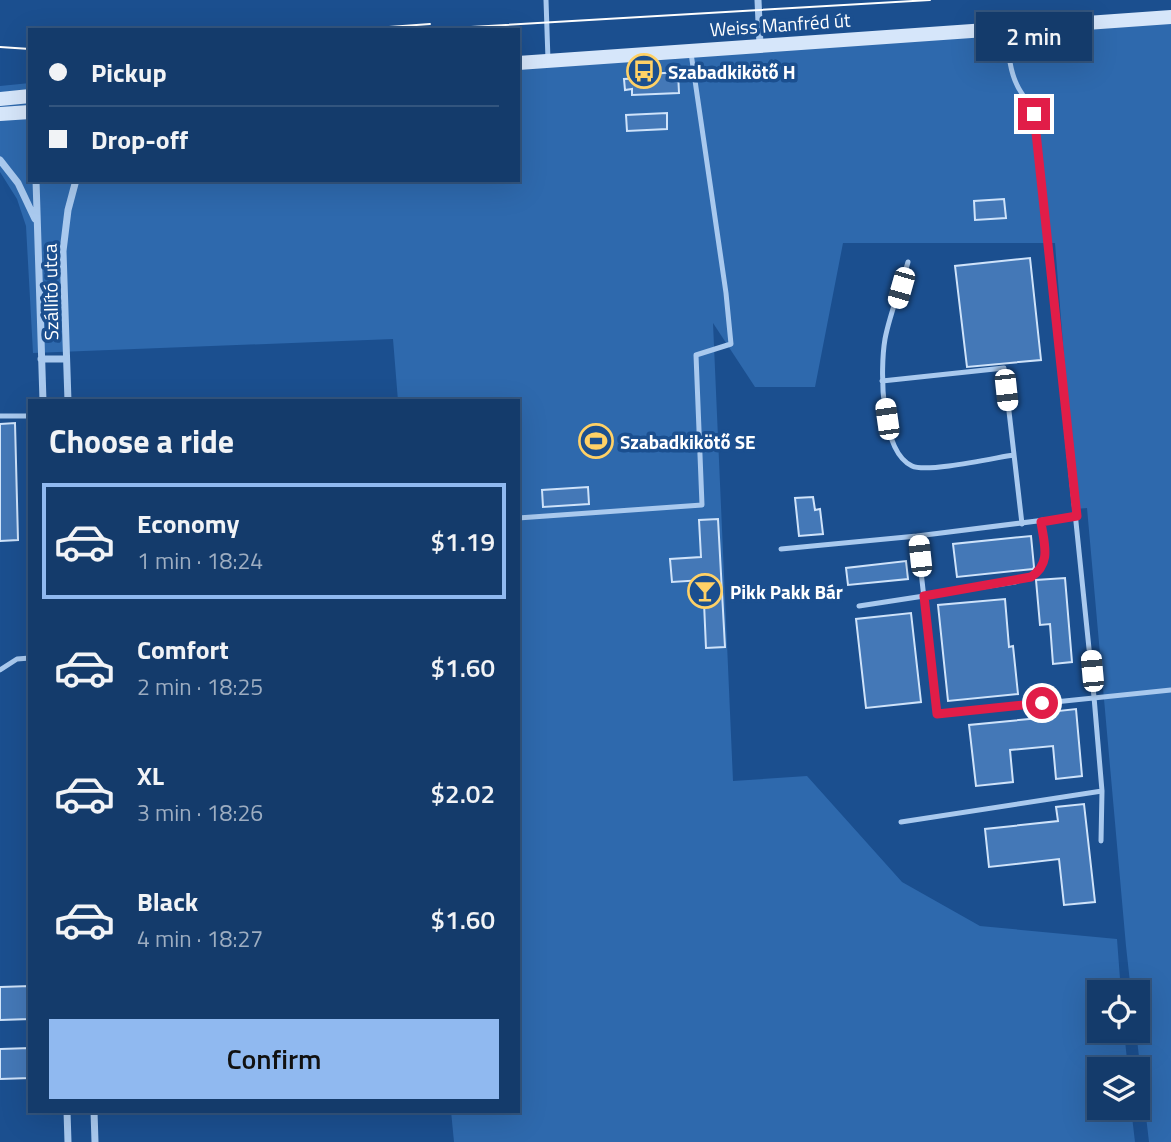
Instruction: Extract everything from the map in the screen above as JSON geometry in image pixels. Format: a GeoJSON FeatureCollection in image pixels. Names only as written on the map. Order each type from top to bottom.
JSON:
{"type":"FeatureCollection","features":[{"type":"Feature","properties":{"kind":"main road","name":"Weiss Manfréd út"},"geometry":{"type":"LineString","coordinates":[[520,63],[1171,16]]}},
{"type":"Feature","properties":{"kind":"main road"},"geometry":{"type":"LineString","coordinates":[[0,99],[28,96]]}},
{"type":"Feature","properties":{"kind":"main road"},"geometry":{"type":"LineString","coordinates":[[0,114],[28,112]]}},
{"type":"Feature","properties":{"kind":"street"},"geometry":{"type":"LineString","coordinates":[[758,0],[760,45]]}},
{"type":"Feature","properties":{"kind":"street","name":"Szállító utca"},"geometry":{"type":"LineString","coordinates":[[0,160],[18,183],[36,221]]}},
{"type":"Feature","properties":{"kind":"street","name":"Szállító utca"},"geometry":{"type":"LineString","coordinates":[[36,182],[43,399]]}},
{"type":"Feature","properties":{"kind":"street","name":"Szállító utca"},"geometry":{"type":"LineString","coordinates":[[68,399],[63,251],[68,210],[77,182]]}},
{"type":"Feature","properties":{"kind":"street"},"geometry":{"type":"LineString","coordinates":[[41,359],[66,359]]}},
{"type":"Feature","properties":{"kind":"street"},"geometry":{"type":"LineString","coordinates":[[67,1113],[68,1142]]}},
{"type":"Feature","properties":{"kind":"street"},"geometry":{"type":"LineString","coordinates":[[94,1113],[95,1142]]}},
{"type":"Feature","properties":{"kind":"lane"},"geometry":{"type":"LineString","coordinates":[[546,0],[548,60]]}},
{"type":"Feature","properties":{"kind":"lane"},"geometry":{"type":"LineString","coordinates":[[1006,27],[1017,86],[1030,102],[1034,114],[1094,697],[1102,791],[1101,841]]}},
{"type":"Feature","properties":{"kind":"lane"},"geometry":{"type":"LineString","coordinates":[[520,518],[702,505],[696,355],[731,344],[691,50]]}},
{"type":"Feature","properties":{"kind":"lane"},"geometry":{"type":"LineString","coordinates":[[908,262],[885,340],[882,381],[890,438],[900,455],[912,466],[929,467],[1013,455]]}},
{"type":"Feature","properties":{"kind":"lane"},"geometry":{"type":"LineString","coordinates":[[882,381],[1004,368],[1022,524]]}},
{"type":"Feature","properties":{"kind":"lane"},"geometry":{"type":"LineString","coordinates":[[0,416],[28,416]]}},
{"type":"Feature","properties":{"kind":"lane"},"geometry":{"type":"LineString","coordinates":[[781,550],[1077,516]]}},
{"type":"Feature","properties":{"kind":"lane"},"geometry":{"type":"LineString","coordinates":[[859,606],[1031,577],[1044,565],[1041,522]]}},
{"type":"Feature","properties":{"kind":"lane"},"geometry":{"type":"LineString","coordinates":[[918,536],[937,714],[1171,690]]}},
{"type":"Feature","properties":{"kind":"lane"},"geometry":{"type":"LineString","coordinates":[[0,670],[17,659],[28,658]]}},
{"type":"Feature","properties":{"kind":"lane"},"geometry":{"type":"LineString","coordinates":[[901,822],[1102,791]]}},
{"type":"Feature","properties":{"kind":"shaded area"},"geometry":{"type":"Polygon","coordinates":[[[1171,17],[1171,1142],[1149,1142],[1146,1120],[1150,1120],[1150,1057],[1139,1057],[1137,1043],[1150,1043],[1150,980],[1130,980],[1087,508],[1076,509],[1055,243],[843,243],[815,387],[755,387],[713,323],[733,781],[807,776],[902,882],[980,926],[1117,939],[1120,980],[1087,980],[1087,1043],[1125,1043],[1127,1057],[1087,1057],[1087,1120],[1132,1120],[1135,1142],[454,1142],[451,1113],[520,1113],[520,399],[398,399],[393,339],[33,353],[26,226],[17,199],[0,172],[0,86],[28,83],[28,182],[520,182],[520,59],[1171,17]]]}},
{"type":"Feature","properties":{"kind":"building"},"geometry":{"type":"Polygon","coordinates":[[[678,72],[679,93],[632,95],[632,89],[625,90],[624,79],[650,78],[650,74],[678,72]]]}},
{"type":"Feature","properties":{"kind":"building"},"geometry":{"type":"Polygon","coordinates":[[[667,113],[667,129],[627,131],[626,115],[667,113]]]}},
{"type":"Feature","properties":{"kind":"building"},"geometry":{"type":"Polygon","coordinates":[[[1004,199],[1006,218],[975,220],[974,201],[1004,199]]]}},
{"type":"Feature","properties":{"kind":"building"},"geometry":{"type":"Polygon","coordinates":[[[1030,258],[1041,360],[967,367],[955,266],[1030,258]]]}},
{"type":"Feature","properties":{"kind":"building"},"geometry":{"type":"Polygon","coordinates":[[[15,423],[18,540],[0,541],[0,424],[15,423]]]}},
{"type":"Feature","properties":{"kind":"building"},"geometry":{"type":"Polygon","coordinates":[[[588,487],[589,504],[543,507],[542,490],[588,487]]]}},
{"type":"Feature","properties":{"kind":"building"},"geometry":{"type":"Polygon","coordinates":[[[813,497],[815,510],[820,509],[823,534],[799,536],[795,498],[813,497]]]}},
{"type":"Feature","properties":{"kind":"building"},"geometry":{"type":"Polygon","coordinates":[[[718,519],[725,647],[706,648],[703,580],[672,582],[670,559],[701,557],[699,520],[718,519]]]}},
{"type":"Feature","properties":{"kind":"building"},"geometry":{"type":"Polygon","coordinates":[[[1031,536],[1033,569],[957,577],[953,544],[1031,536]]]}},
{"type":"Feature","properties":{"kind":"building"},"geometry":{"type":"Polygon","coordinates":[[[906,561],[908,579],[848,585],[846,568],[906,561]]]}},
{"type":"Feature","properties":{"kind":"building"},"geometry":{"type":"Polygon","coordinates":[[[1065,578],[1072,662],[1053,664],[1050,624],[1040,625],[1036,580],[1065,578]]]}},
{"type":"Feature","properties":{"kind":"building"},"geometry":{"type":"Polygon","coordinates":[[[1005,599],[1009,647],[1013,646],[1018,694],[948,701],[938,605],[1005,599]]]}},
{"type":"Feature","properties":{"kind":"building"},"geometry":{"type":"Polygon","coordinates":[[[911,613],[921,702],[866,708],[856,619],[911,613]]]}},
{"type":"Feature","properties":{"kind":"building"},"geometry":{"type":"Polygon","coordinates":[[[1076,709],[1082,776],[1056,779],[1053,746],[1010,750],[1013,782],[976,786],[969,725],[1050,717],[1049,712],[1076,709]]]}},
{"type":"Feature","properties":{"kind":"building"},"geometry":{"type":"Polygon","coordinates":[[[1084,804],[1095,902],[1064,905],[1059,859],[989,867],[985,829],[1058,821],[1056,807],[1084,804]]]}},
{"type":"Feature","properties":{"kind":"building"},"geometry":{"type":"Polygon","coordinates":[[[28,986],[28,1019],[0,1020],[0,987],[28,986]]]}},
{"type":"Feature","properties":{"kind":"building"},"geometry":{"type":"Polygon","coordinates":[[[28,1048],[28,1078],[0,1079],[0,1049],[28,1048]]]}},
{"type":"Feature","properties":{"kind":"tram line"},"geometry":{"type":"LineString","coordinates":[[453,28],[930,0]]}},
{"type":"Feature","properties":{"kind":"tram line"},"geometry":{"type":"LineString","coordinates":[[375,28],[430,24]]}},
{"type":"Feature","properties":{"kind":"tram line"},"geometry":{"type":"LineString","coordinates":[[0,47],[28,49]]}},
{"type":"Feature","properties":{"kind":"place","name":"Szabadkikötő H"},"geometry":{"type":"Point","coordinates":[644,71]}},
{"type":"Feature","properties":{"kind":"place","name":"Szabadkikötő SE"},"geometry":{"type":"Point","coordinates":[596,441]}},
{"type":"Feature","properties":{"kind":"place","name":"Pikk Pakk Bár"},"geometry":{"type":"Point","coordinates":[705,591]}},
{"type":"Feature","properties":{"kind":"route"},"geometry":{"type":"LineString","coordinates":[[1034,114],[1077,516],[1041,522],[1044,565],[1031,577],[1015,582],[924,596],[937,714],[1042,703]]}}]}
